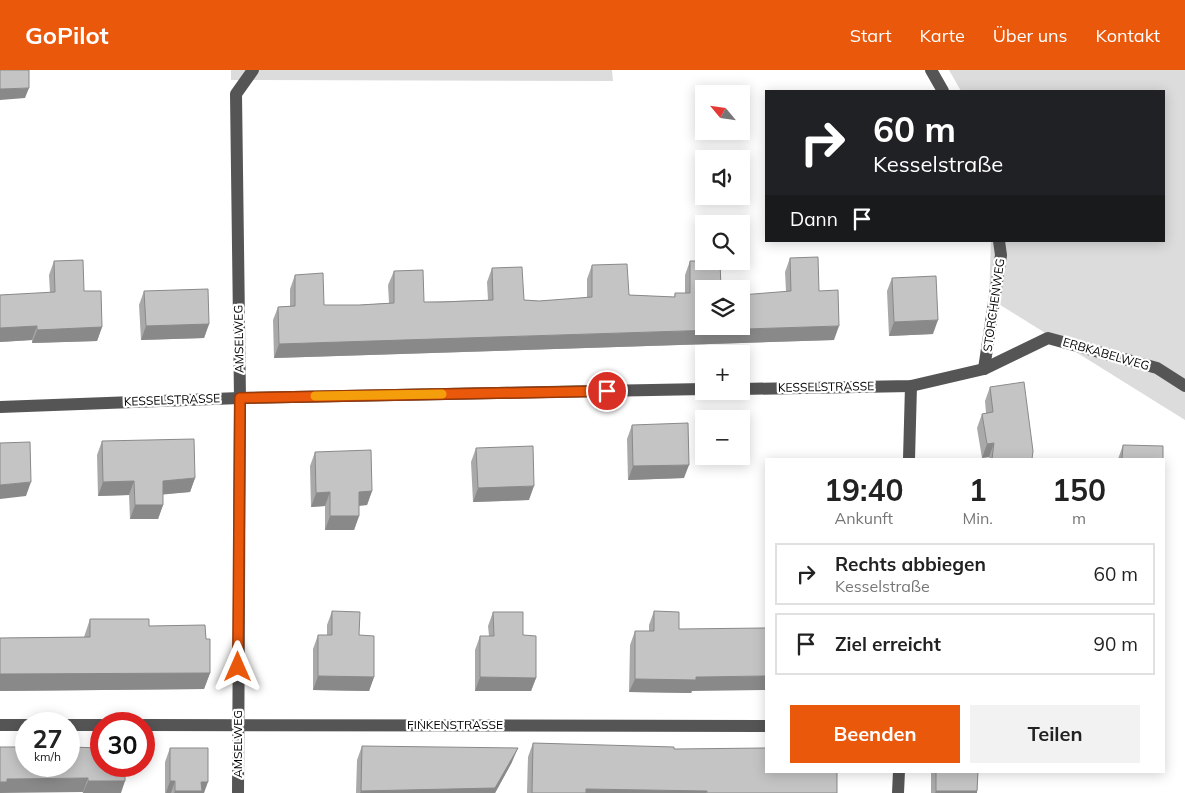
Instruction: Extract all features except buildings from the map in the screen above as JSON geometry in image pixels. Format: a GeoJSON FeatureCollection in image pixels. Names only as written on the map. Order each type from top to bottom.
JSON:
{"type":"FeatureCollection","features":[{"type":"Feature","properties":{"kind":"street","name":"AMSELWEG"},"geometry":{"type":"LineString","coordinates":[[238,793],[240,398],[236,94],[253,70]]}},
{"type":"Feature","properties":{"kind":"street"},"geometry":{"type":"LineString","coordinates":[[931,70],[942,90]]}},
{"type":"Feature","properties":{"kind":"street","name":"STORCHENWEG"},"geometry":{"type":"LineString","coordinates":[[984,370],[1002,255],[999,242]]}},
{"type":"Feature","properties":{"kind":"street","name":"ERBKABELWEG"},"geometry":{"type":"LineString","coordinates":[[911,386],[984,370],[1048,338],[1157,368],[1185,386]]}},
{"type":"Feature","properties":{"kind":"street","name":"KESSELSTRASSE"},"geometry":{"type":"LineString","coordinates":[[750,389],[911,386]]}},
{"type":"Feature","properties":{"kind":"street"},"geometry":{"type":"LineString","coordinates":[[909,458],[911,386]]}},
{"type":"Feature","properties":{"kind":"street","name":"KESSELSTRASSE"},"geometry":{"type":"LineString","coordinates":[[0,407],[240,398],[695,390]]}},
{"type":"Feature","properties":{"kind":"street"},"geometry":{"type":"LineString","coordinates":[[0,726],[15,725]]}},
{"type":"Feature","properties":{"kind":"street","name":"FINKENSTRASSE"},"geometry":{"type":"LineString","coordinates":[[155,725],[765,726]]}},
{"type":"Feature","properties":{"kind":"street"},"geometry":{"type":"LineString","coordinates":[[898,793],[899,773]]}},
{"type":"Feature","properties":{"kind":"shaded area"},"geometry":{"type":"Polygon","coordinates":[[[231,70],[612,70],[613,81],[231,80],[231,70]]]}},
{"type":"Feature","properties":{"kind":"shaded area"},"geometry":{"type":"Polygon","coordinates":[[[949,70],[1185,70],[1185,420],[989,298],[991,242],[1165,242],[1165,90],[960,90],[949,70]]]}},
{"type":"Feature","properties":{"kind":"slow traffic"},"geometry":{"type":"LineString","coordinates":[[315,396],[442,394]]}},
{"type":"Feature","properties":{"kind":"route"},"geometry":{"type":"LineString","coordinates":[[238,667],[240,398],[607,391]]}}]}
